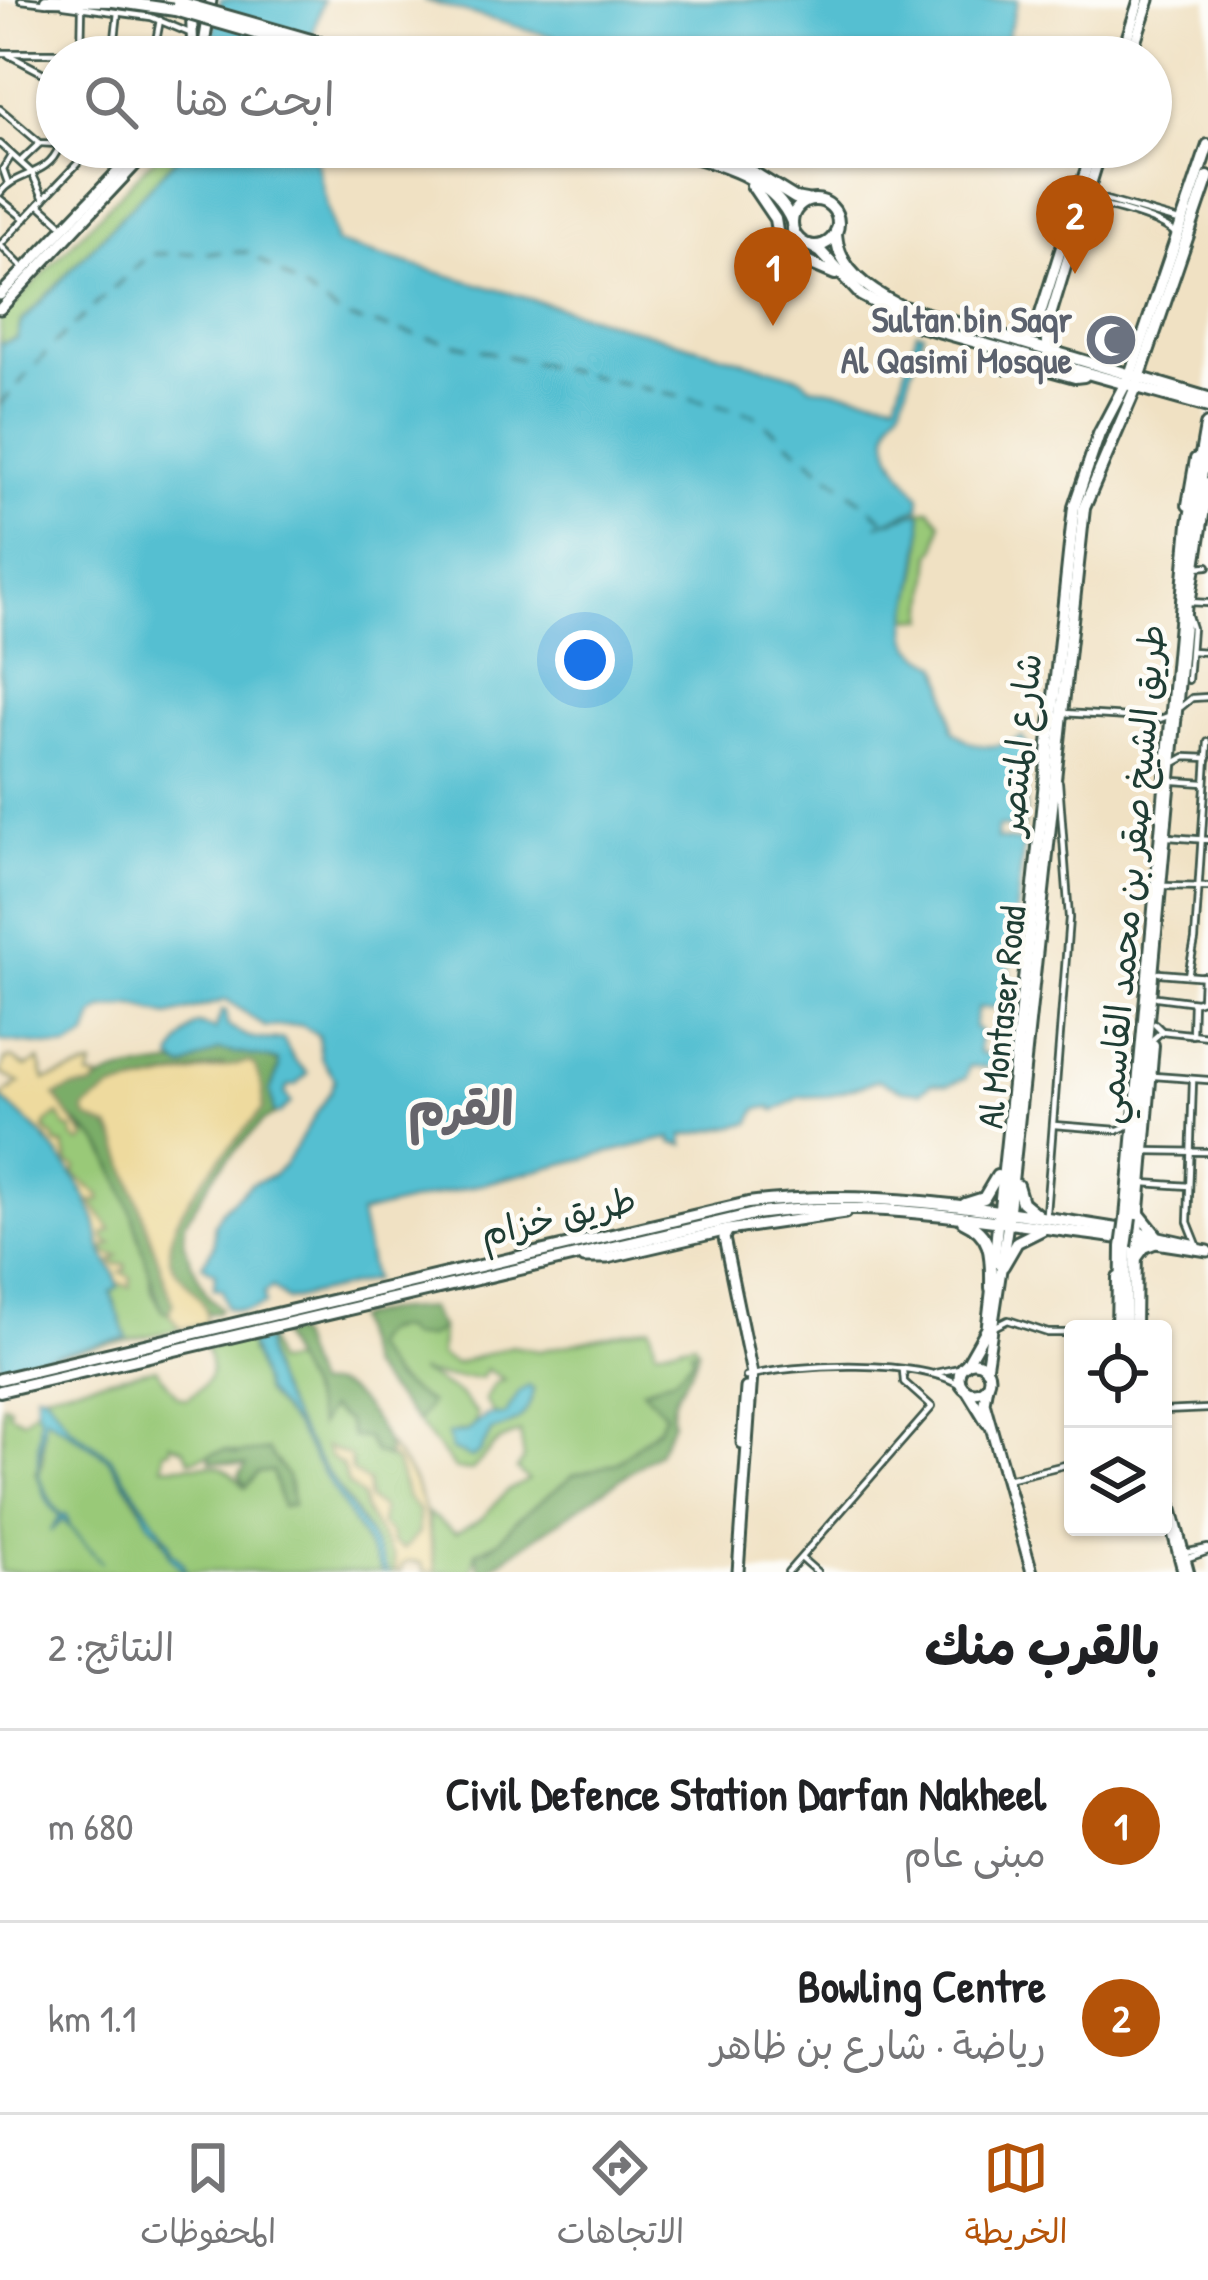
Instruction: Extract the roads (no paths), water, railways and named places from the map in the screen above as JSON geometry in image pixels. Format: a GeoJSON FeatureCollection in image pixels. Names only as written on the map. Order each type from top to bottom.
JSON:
{"type":"FeatureCollection","features":[{"type":"Feature","properties":{"kind":"highway","name":"طريق الشيخ صقر بن محمد القاسمي"},"geometry":{"type":"LineString","coordinates":[[1154,1036],[1176,713],[1197,571],[1196,481],[1206,424]]}},
{"type":"Feature","properties":{"kind":"highway","name":"طريق الشيخ صقر بن محمد القاسمي"},"geometry":{"type":"LineString","coordinates":[[1123,1320],[1179,757],[1176,713],[1186,676],[1197,518],[1208,458]]}},
{"type":"Feature","properties":{"kind":"highway"},"geometry":{"type":"LineString","coordinates":[[1172,1521],[1183,1564]]}},
{"type":"Feature","properties":{"kind":"highway"},"geometry":{"type":"LineString","coordinates":[[1171,1536],[1183,1564]]}},
{"type":"Feature","properties":{"kind":"main road"},"geometry":{"type":"LineString","coordinates":[[46,0],[180,6],[292,36]]}},
{"type":"Feature","properties":{"kind":"main road"},"geometry":{"type":"LineString","coordinates":[[86,8],[97,3],[180,6],[274,36]]}},
{"type":"Feature","properties":{"kind":"main road"},"geometry":{"type":"LineString","coordinates":[[1133,381],[1176,240],[1174,222],[1208,146]]}},
{"type":"Feature","properties":{"kind":"main road"},"geometry":{"type":"LineString","coordinates":[[723,168],[772,194],[797,237],[821,252],[841,277],[885,311],[1000,357],[1002,367],[1013,360],[1075,377],[1121,364],[1144,347],[1208,177]]}},
{"type":"Feature","properties":{"kind":"main road"},"geometry":{"type":"LineString","coordinates":[[746,168],[795,199],[821,200],[834,210],[842,259],[870,289],[920,314],[1070,358]]}},
{"type":"Feature","properties":{"kind":"main road"},"geometry":{"type":"LineString","coordinates":[[730,170],[752,185],[770,207],[783,266],[804,261],[841,277]]}},
{"type":"Feature","properties":{"kind":"main road"},"geometry":{"type":"LineString","coordinates":[[792,222],[797,208],[809,200]]}},
{"type":"Feature","properties":{"kind":"main road"},"geometry":{"type":"LineString","coordinates":[[809,245],[827,242],[836,231]]}},
{"type":"Feature","properties":{"kind":"main road"},"geometry":{"type":"LineString","coordinates":[[1047,325],[1048,343],[1094,372],[1113,396],[1112,427]]}},
{"type":"Feature","properties":{"kind":"main road"},"geometry":{"type":"LineString","coordinates":[[937,332],[1204,401],[1206,424]]}},
{"type":"Feature","properties":{"kind":"main road"},"geometry":{"type":"LineString","coordinates":[[976,343],[1033,354],[1039,349]]}},
{"type":"Feature","properties":{"kind":"main road"},"geometry":{"type":"LineString","coordinates":[[1144,347],[1150,372],[1164,390]]}},
{"type":"Feature","properties":{"kind":"main road","name":"شارع المنتصر"},"geometry":{"type":"LineString","coordinates":[[1004,1217],[1007,1138],[1074,507],[1100,434],[1112,427],[1133,381]]}},
{"type":"Feature","properties":{"kind":"main road"},"geometry":{"type":"LineString","coordinates":[[1112,427],[1140,399],[1164,390]]}},
{"type":"Feature","properties":{"kind":"main road","name":"Al Montaser Road"},"geometry":{"type":"LineString","coordinates":[[1015,1168],[1081,528],[1112,427]]}},
{"type":"Feature","properties":{"kind":"main road"},"geometry":{"type":"LineString","coordinates":[[1189,606],[1208,483]]}},
{"type":"Feature","properties":{"kind":"main road"},"geometry":{"type":"LineString","coordinates":[[1074,507],[1081,511],[1081,528]]}},
{"type":"Feature","properties":{"kind":"main road"},"geometry":{"type":"LineString","coordinates":[[1129,1234],[1143,1183],[1154,1036]]}},
{"type":"Feature","properties":{"kind":"main road"},"geometry":{"type":"LineString","coordinates":[[1129,1234],[1134,1119],[1154,1036]]}},
{"type":"Feature","properties":{"kind":"main road"},"geometry":{"type":"LineString","coordinates":[[951,1210],[974,1204],[989,1193],[1007,1138]]}},
{"type":"Feature","properties":{"kind":"main road"},"geometry":{"type":"LineString","coordinates":[[1003,1266],[1017,1242],[1044,1222],[1022,1202],[1015,1168]]}},
{"type":"Feature","properties":{"kind":"main road","name":"شارع المنتصر"},"geometry":{"type":"LineString","coordinates":[[1004,1217],[1015,1168]]}},
{"type":"Feature","properties":{"kind":"main road"},"geometry":{"type":"LineString","coordinates":[[824,1207],[850,1204],[852,1196]]}},
{"type":"Feature","properties":{"kind":"main road","name":"طريق خزام"},"geometry":{"type":"LineString","coordinates":[[272,1321],[724,1208],[795,1198],[852,1196],[1129,1234]]}},
{"type":"Feature","properties":{"kind":"main road","name":"طريق خزام"},"geometry":{"type":"LineString","coordinates":[[0,1379],[730,1218],[824,1207],[951,1210]]}},
{"type":"Feature","properties":{"kind":"main road"},"geometry":{"type":"LineString","coordinates":[[951,1210],[986,1237],[992,1288]]}},
{"type":"Feature","properties":{"kind":"main road"},"geometry":{"type":"LineString","coordinates":[[1129,1234],[1118,1221],[1099,1231],[1113,1243],[1129,1234],[1143,1223],[1155,1239],[1144,1247],[1129,1234]]}},
{"type":"Feature","properties":{"kind":"main road","name":"طريق خزام"},"geometry":{"type":"LineString","coordinates":[[0,1391],[203,1337]]}},
{"type":"Feature","properties":{"kind":"street"},"geometry":{"type":"LineString","coordinates":[[21,0],[160,20]]}},
{"type":"Feature","properties":{"kind":"street"},"geometry":{"type":"LineString","coordinates":[[206,36],[212,0]]}},
{"type":"Feature","properties":{"kind":"street"},"geometry":{"type":"LineString","coordinates":[[1137,36],[1149,0]]}},
{"type":"Feature","properties":{"kind":"street"},"geometry":{"type":"LineString","coordinates":[[1138,3],[1133,28],[1139,31]]}},
{"type":"Feature","properties":{"kind":"street"},"geometry":{"type":"LineString","coordinates":[[1128,36],[1138,3]]}},
{"type":"Feature","properties":{"kind":"street"},"geometry":{"type":"LineString","coordinates":[[180,6],[190,17],[192,34]]}},
{"type":"Feature","properties":{"kind":"street"},"geometry":{"type":"LineString","coordinates":[[180,6],[190,17]]}},
{"type":"Feature","properties":{"kind":"street"},"geometry":{"type":"LineString","coordinates":[[157,36],[160,20],[180,6]]}},
{"type":"Feature","properties":{"kind":"street"},"geometry":{"type":"LineString","coordinates":[[180,6],[192,34]]}},
{"type":"Feature","properties":{"kind":"street"},"geometry":{"type":"LineString","coordinates":[[82,36],[86,8]]}},
{"type":"Feature","properties":{"kind":"street"},"geometry":{"type":"LineString","coordinates":[[115,36],[118,12]]}},
{"type":"Feature","properties":{"kind":"street"},"geometry":{"type":"LineString","coordinates":[[192,34],[207,31]]}},
{"type":"Feature","properties":{"kind":"street"},"geometry":{"type":"LineString","coordinates":[[2,53],[36,53]]}},
{"type":"Feature","properties":{"kind":"street"},"geometry":{"type":"LineString","coordinates":[[2,53],[36,70]]}},
{"type":"Feature","properties":{"kind":"street"},"geometry":{"type":"LineString","coordinates":[[0,109],[36,140]]}},
{"type":"Feature","properties":{"kind":"street"},"geometry":{"type":"LineString","coordinates":[[0,144],[34,176],[41,202],[60,223]]}},
{"type":"Feature","properties":{"kind":"street"},"geometry":{"type":"LineString","coordinates":[[21,161],[36,147]]}},
{"type":"Feature","properties":{"kind":"street"},"geometry":{"type":"LineString","coordinates":[[8,183],[3,169],[12,154]]}},
{"type":"Feature","properties":{"kind":"street"},"geometry":{"type":"LineString","coordinates":[[25,219],[0,196],[8,183],[34,176],[43,168]]}},
{"type":"Feature","properties":{"kind":"street"},"geometry":{"type":"LineString","coordinates":[[21,266],[0,245],[74,168]]}},
{"type":"Feature","properties":{"kind":"street"},"geometry":{"type":"LineString","coordinates":[[0,309],[132,168]]}},
{"type":"Feature","properties":{"kind":"street"},"geometry":{"type":"LineString","coordinates":[[1009,340],[1025,341],[1035,331],[1090,168]]}},
{"type":"Feature","properties":{"kind":"street"},"geometry":{"type":"LineString","coordinates":[[1039,349],[1094,168]]}},
{"type":"Feature","properties":{"kind":"street"},"geometry":{"type":"LineString","coordinates":[[0,295],[121,169]]}},
{"type":"Feature","properties":{"kind":"street"},"geometry":{"type":"LineString","coordinates":[[1090,187],[1097,201]]}},
{"type":"Feature","properties":{"kind":"street"},"geometry":{"type":"LineString","coordinates":[[1083,208],[1097,201],[1174,222]]}},
{"type":"Feature","properties":{"kind":"street"},"geometry":{"type":"LineString","coordinates":[[1065,238],[1062,257],[1069,255]]}},
{"type":"Feature","properties":{"kind":"street"},"geometry":{"type":"LineString","coordinates":[[1186,676],[1191,651],[1189,606],[1208,603]]}},
{"type":"Feature","properties":{"kind":"street"},"geometry":{"type":"LineString","coordinates":[[1191,651],[1208,652]]}},
{"type":"Feature","properties":{"kind":"street"},"geometry":{"type":"LineString","coordinates":[[1064,712],[1176,713],[1208,698]]}},
{"type":"Feature","properties":{"kind":"street"},"geometry":{"type":"LineString","coordinates":[[1188,975],[1204,840],[1208,742]]}},
{"type":"Feature","properties":{"kind":"street"},"geometry":{"type":"LineString","coordinates":[[1179,757],[1207,758]]}},
{"type":"Feature","properties":{"kind":"street"},"geometry":{"type":"LineString","coordinates":[[1044,1222],[1069,918],[1058,779]]}},
{"type":"Feature","properties":{"kind":"street"},"geometry":{"type":"LineString","coordinates":[[1175,781],[1204,783]]}},
{"type":"Feature","properties":{"kind":"street"},"geometry":{"type":"LineString","coordinates":[[1169,837],[1204,840]]}},
{"type":"Feature","properties":{"kind":"street"},"geometry":{"type":"LineString","coordinates":[[1166,886],[1208,887]]}},
{"type":"Feature","properties":{"kind":"street"},"geometry":{"type":"LineString","coordinates":[[1157,997],[1205,999],[1205,976],[1159,973]]}},
{"type":"Feature","properties":{"kind":"street"},"geometry":{"type":"LineString","coordinates":[[1192,1035],[1193,1001]]}},
{"type":"Feature","properties":{"kind":"street"},"geometry":{"type":"LineString","coordinates":[[1154,1036],[1177,1030],[1208,1036]]}},
{"type":"Feature","properties":{"kind":"street"},"geometry":{"type":"LineString","coordinates":[[1152,1076],[1208,1080]]}},
{"type":"Feature","properties":{"kind":"street"},"geometry":{"type":"LineString","coordinates":[[1193,1081],[1188,1226],[1202,1250]]}},
{"type":"Feature","properties":{"kind":"street"},"geometry":{"type":"LineString","coordinates":[[1054,1125],[1121,1130],[1134,1119]]}},
{"type":"Feature","properties":{"kind":"street"},"geometry":{"type":"LineString","coordinates":[[1146,1151],[1208,1152]]}},
{"type":"Feature","properties":{"kind":"street"},"geometry":{"type":"LineString","coordinates":[[1143,1183],[1190,1186]]}},
{"type":"Feature","properties":{"kind":"street"},"geometry":{"type":"LineString","coordinates":[[571,1256],[607,1258],[728,1230],[874,1208]]}},
{"type":"Feature","properties":{"kind":"street","name":"شارع المنتصر"},"geometry":{"type":"LineString","coordinates":[[986,1369],[1003,1266],[1004,1217]]}},
{"type":"Feature","properties":{"kind":"street","name":"شارع المنتصر"},"geometry":{"type":"LineString","coordinates":[[965,1366],[986,1328],[1004,1217]]}},
{"type":"Feature","properties":{"kind":"street"},"geometry":{"type":"LineString","coordinates":[[728,1230],[724,1238],[749,1376],[738,1572]]}},
{"type":"Feature","properties":{"kind":"street"},"geometry":{"type":"LineString","coordinates":[[712,1234],[719,1239],[749,1376]]}},
{"type":"Feature","properties":{"kind":"street"},"geometry":{"type":"LineString","coordinates":[[1129,1234],[1202,1250]]}},
{"type":"Feature","properties":{"kind":"street"},"geometry":{"type":"LineString","coordinates":[[994,1327],[1008,1320],[1048,1333],[1064,1333]]}},
{"type":"Feature","properties":{"kind":"street"},"geometry":{"type":"LineString","coordinates":[[749,1376],[808,1367],[931,1373],[978,1363],[986,1369],[984,1402],[1032,1572]]}},
{"type":"Feature","properties":{"kind":"street"},"geometry":{"type":"LineString","coordinates":[[965,1366],[959,1378],[998,1444]]}},
{"type":"Feature","properties":{"kind":"street"},"geometry":{"type":"LineString","coordinates":[[788,1572],[932,1408],[904,1382],[903,1370]]}},
{"type":"Feature","properties":{"kind":"street"},"geometry":{"type":"LineString","coordinates":[[931,1373],[976,1392],[987,1385]]}},
{"type":"Feature","properties":{"kind":"street"},"geometry":{"type":"LineString","coordinates":[[1172,1411],[1208,1409]]}},
{"type":"Feature","properties":{"kind":"street"},"geometry":{"type":"LineString","coordinates":[[1007,1479],[1064,1465]]}},
{"type":"Feature","properties":{"kind":"street"},"geometry":{"type":"LineString","coordinates":[[1183,1564],[1208,1550]]}},
{"type":"Feature","properties":{"kind":"street"},"geometry":{"type":"LineString","coordinates":[[801,1558],[817,1572]]}},
{"type":"Feature","properties":{"kind":"water"},"geometry":{"type":"Polygon","coordinates":[[[221,0],[323,0],[312,36],[213,36],[221,0]]]}},
{"type":"Feature","properties":{"kind":"water"},"geometry":{"type":"Polygon","coordinates":[[[423,0],[1018,0],[1007,36],[550,36],[423,0]]]}},
{"type":"Feature","properties":{"kind":"water"},"geometry":{"type":"Polygon","coordinates":[[[167,168],[318,168],[336,243],[800,377],[811,386],[896,400],[917,331],[923,333],[901,406],[888,430],[891,453],[920,496],[919,508],[877,525],[919,512],[922,516],[908,636],[917,651],[939,665],[953,730],[986,746],[1022,737],[1029,749],[1024,828],[998,827],[997,839],[1024,842],[1005,1007],[978,1008],[974,1027],[980,1031],[979,1052],[998,1057],[997,1068],[969,1066],[966,1078],[948,1085],[932,1083],[920,1092],[878,1080],[828,1096],[800,1097],[775,1111],[757,1109],[751,1123],[683,1136],[684,1145],[672,1143],[672,1138],[660,1140],[360,1214],[373,1280],[287,1300],[272,1287],[264,1294],[265,1304],[241,1311],[226,1307],[222,1290],[214,1288],[215,1273],[202,1265],[214,1246],[214,1225],[222,1210],[251,1184],[272,1176],[285,1164],[330,1092],[335,1079],[321,1058],[318,1035],[301,1025],[265,1027],[227,1000],[168,1016],[136,1006],[104,1009],[94,1016],[87,1037],[67,1048],[0,1041],[0,344],[17,338],[21,323],[167,168]]]}},
{"type":"Feature","properties":{"kind":"water"},"geometry":{"type":"Polygon","coordinates":[[[222,1010],[227,1025],[240,1033],[283,1039],[308,1073],[288,1086],[285,1094],[291,1103],[279,1114],[274,1113],[270,1091],[278,1060],[219,1050],[184,1068],[172,1060],[195,1026],[215,1030],[222,1010]]]}},
{"type":"Feature","properties":{"kind":"water"},"geometry":{"type":"Polygon","coordinates":[[[0,1097],[55,1151],[86,1198],[117,1282],[111,1292],[127,1338],[16,1362],[12,1368],[0,1367],[0,1097]]]}},
{"type":"Feature","properties":{"kind":"water"},"geometry":{"type":"Polygon","coordinates":[[[266,1340],[268,1364],[295,1422],[388,1572],[383,1572],[296,1428],[265,1392],[249,1343],[266,1340]]]}},
{"type":"Feature","properties":{"kind":"water"},"geometry":{"type":"Polygon","coordinates":[[[529,1386],[533,1390],[524,1413],[491,1431],[481,1451],[472,1458],[451,1450],[448,1434],[467,1432],[487,1415],[505,1415],[520,1391],[529,1386]]]}},
{"type":"Feature","properties":{"kind":"water"},"geometry":{"type":"Polygon","coordinates":[[[36,1392],[51,1401],[69,1427],[111,1457],[185,1572],[170,1557],[163,1538],[108,1458],[45,1416],[39,1471],[36,1392]]]}},
{"type":"Feature","properties":{"kind":"water"},"geometry":{"type":"Polygon","coordinates":[[[40,1480],[54,1507],[66,1514],[70,1527],[102,1563],[63,1520],[50,1532],[60,1517],[44,1494],[40,1480]]]}},
{"type":"Feature","properties":{"kind":"place","name":"Bowling Centre"},"geometry":{"type":"Point","coordinates":[1075,274]}},
{"type":"Feature","properties":{"kind":"place","name":"Civil Defence Station Darfan Nakheel"},"geometry":{"type":"Point","coordinates":[773,326]}},
{"type":"Feature","properties":{"kind":"place","name":"Sultan bin Saqr Al Qasimi Mosque"},"geometry":{"type":"Point","coordinates":[1111,340]}},
{"type":"Feature","properties":{"kind":"district","name":"القرم"},"geometry":{"type":"Point","coordinates":[461,1108]}}]}
